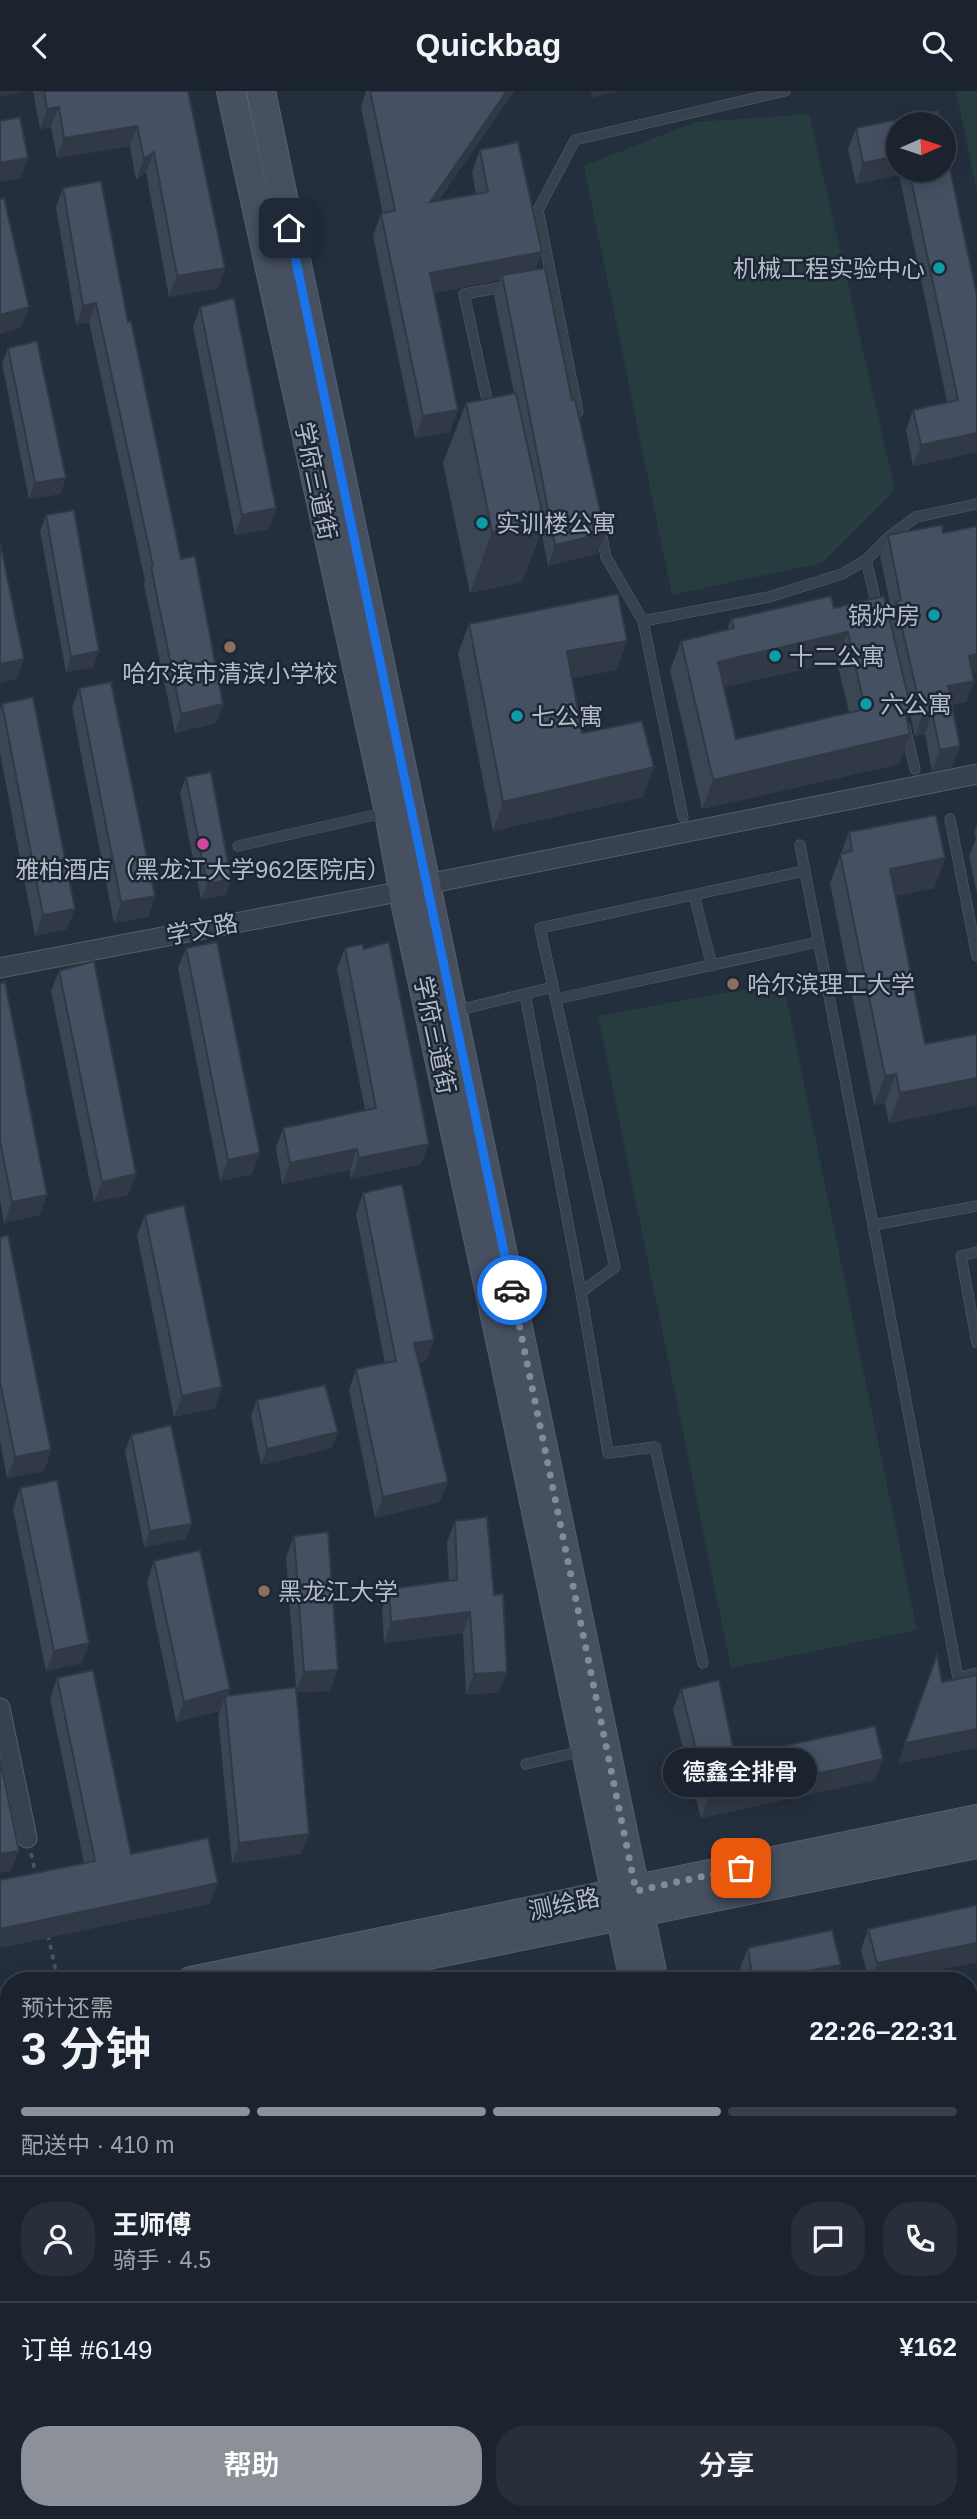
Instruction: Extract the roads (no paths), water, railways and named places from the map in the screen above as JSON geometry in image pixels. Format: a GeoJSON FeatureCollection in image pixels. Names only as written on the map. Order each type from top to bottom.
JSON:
{"type":"FeatureCollection","features":[{"type":"Feature","properties":{"kind":"main road","name":"学府三道街"},"geometry":{"type":"LineString","coordinates":[[231,91],[389,812],[454,1011],[628,1903],[633,1972]]}},
{"type":"Feature","properties":{"kind":"main road","name":"学府三道街"},"geometry":{"type":"LineString","coordinates":[[261,91],[586,1751],[628,1903],[651,1972]]}},
{"type":"Feature","properties":{"kind":"main road","name":"测绘路"},"geometry":{"type":"LineString","coordinates":[[337,1972],[977,1819]]}},
{"type":"Feature","properties":{"kind":"main road","name":"测绘路"},"geometry":{"type":"LineString","coordinates":[[241,1972],[977,1844]]}},
{"type":"Feature","properties":{"kind":"street","name":"学文路"},"geometry":{"type":"LineString","coordinates":[[0,968],[415,888],[977,774]]}},
{"type":"Feature","properties":{"kind":"street"},"geometry":{"type":"LineString","coordinates":[[0,1708],[27,1837]]}},
{"type":"Feature","properties":{"kind":"lane"},"geometry":{"type":"LineString","coordinates":[[580,424],[538,210],[575,141],[785,91]]}},
{"type":"Feature","properties":{"kind":"lane"},"geometry":{"type":"LineString","coordinates":[[539,281],[552,278]]}},
{"type":"Feature","properties":{"kind":"lane"},"geometry":{"type":"LineString","coordinates":[[492,423],[464,294],[527,283]]}},
{"type":"Feature","properties":{"kind":"lane"},"geometry":{"type":"LineString","coordinates":[[643,621],[769,597],[842,574],[866,559],[890,536],[916,517],[977,504]]}},
{"type":"Feature","properties":{"kind":"lane"},"geometry":{"type":"LineString","coordinates":[[598,517],[606,557],[643,621],[682,817]]}},
{"type":"Feature","properties":{"kind":"lane"},"geometry":{"type":"LineString","coordinates":[[866,559],[882,625]]}},
{"type":"Feature","properties":{"kind":"lane"},"geometry":{"type":"LineString","coordinates":[[903,716],[915,769]]}},
{"type":"Feature","properties":{"kind":"lane"},"geometry":{"type":"LineString","coordinates":[[238,846],[389,812]]}},
{"type":"Feature","properties":{"kind":"lane"},"geometry":{"type":"LineString","coordinates":[[950,819],[977,956]]}},
{"type":"Feature","properties":{"kind":"lane"},"geometry":{"type":"LineString","coordinates":[[800,845],[958,1678],[977,1673]]}},
{"type":"Feature","properties":{"kind":"lane"},"geometry":{"type":"LineString","coordinates":[[581,1293],[615,1267],[540,928],[804,871]]}},
{"type":"Feature","properties":{"kind":"lane"},"geometry":{"type":"LineString","coordinates":[[694,895],[712,966]]}},
{"type":"Feature","properties":{"kind":"lane"},"geometry":{"type":"LineString","coordinates":[[556,999],[818,943]]}},
{"type":"Feature","properties":{"kind":"lane"},"geometry":{"type":"LineString","coordinates":[[454,1011],[553,987]]}},
{"type":"Feature","properties":{"kind":"lane"},"geometry":{"type":"LineString","coordinates":[[525,994],[608,1453],[655,1447],[703,1663]]}},
{"type":"Feature","properties":{"kind":"lane"},"geometry":{"type":"LineString","coordinates":[[873,1225],[977,1206]]}},
{"type":"Feature","properties":{"kind":"lane"},"geometry":{"type":"LineString","coordinates":[[977,1252],[961,1255],[977,1343]]}},
{"type":"Feature","properties":{"kind":"lane"},"geometry":{"type":"LineString","coordinates":[[526,1764],[586,1751]]}},
{"type":"Feature","properties":{"kind":"place","name":"机械工程实验中心"},"geometry":{"type":"Point","coordinates":[939,268]}},
{"type":"Feature","properties":{"kind":"place","name":"实训楼公寓"},"geometry":{"type":"Point","coordinates":[482,523]}},
{"type":"Feature","properties":{"kind":"place","name":"锅炉房"},"geometry":{"type":"Point","coordinates":[934,615]}},
{"type":"Feature","properties":{"kind":"place","name":"哈尔滨市清滨小学校"},"geometry":{"type":"Point","coordinates":[230,647]}},
{"type":"Feature","properties":{"kind":"place","name":"十二公寓"},"geometry":{"type":"Point","coordinates":[775,656]}},
{"type":"Feature","properties":{"kind":"place","name":"六公寓"},"geometry":{"type":"Point","coordinates":[866,704]}},
{"type":"Feature","properties":{"kind":"place","name":"七公寓"},"geometry":{"type":"Point","coordinates":[517,716]}},
{"type":"Feature","properties":{"kind":"place","name":"雅柏酒店（黑龙江大学962医院店）"},"geometry":{"type":"Point","coordinates":[203,844]}},
{"type":"Feature","properties":{"kind":"place","name":"哈尔滨理工大学"},"geometry":{"type":"Point","coordinates":[733,984]}},
{"type":"Feature","properties":{"kind":"place","name":"黑龙江大学"},"geometry":{"type":"Point","coordinates":[264,1591]}},
{"type":"Feature","properties":{"kind":"place","name":"德鑫全排骨"},"geometry":{"type":"Point","coordinates":[741,1868]}}]}
